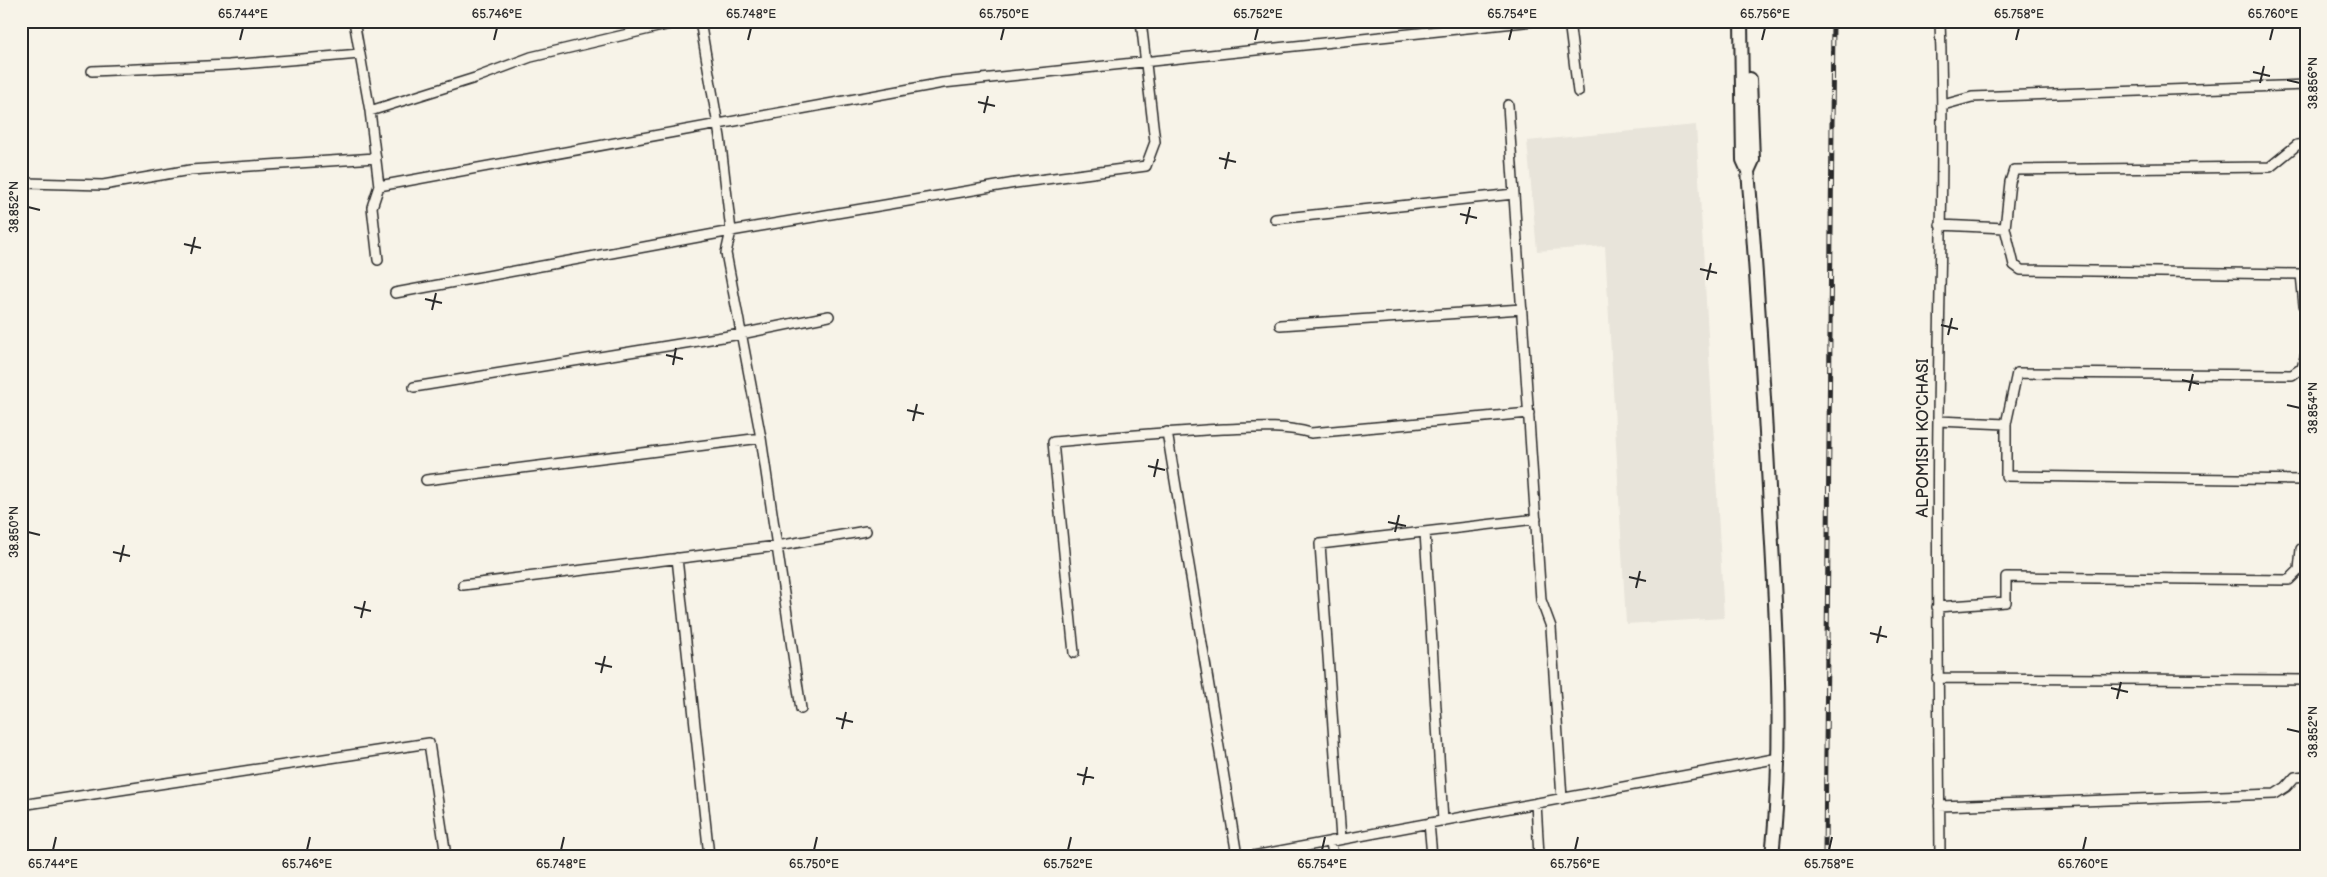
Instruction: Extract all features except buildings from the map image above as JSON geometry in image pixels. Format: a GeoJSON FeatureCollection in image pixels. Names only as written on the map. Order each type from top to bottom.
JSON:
{"type":"FeatureCollection","features":[{"type":"Feature","properties":{"kind":"main road"},"geometry":{"type":"LineString","coordinates":[[1741,21],[1743,160],[1748,171],[1763,373],[1777,635],[1779,758],[1772,856]]}},
{"type":"Feature","properties":{"kind":"main road"},"geometry":{"type":"LineString","coordinates":[[1748,171],[1753,160],[1749,21]]}},
{"type":"Feature","properties":{"kind":"street"},"geometry":{"type":"LineString","coordinates":[[354,21],[370,111],[379,186],[372,207],[378,260]]}},
{"type":"Feature","properties":{"kind":"street"},"geometry":{"type":"LineString","coordinates":[[370,111],[475,78],[531,57],[683,21]]}},
{"type":"Feature","properties":{"kind":"street"},"geometry":{"type":"LineString","coordinates":[[700,21],[718,126],[731,231],[726,253],[761,438],[801,709]]}},
{"type":"Feature","properties":{"kind":"street"},"geometry":{"type":"LineString","coordinates":[[394,293],[731,231],[1015,183],[1146,166],[1154,142],[1141,21]]}},
{"type":"Feature","properties":{"kind":"street"},"geometry":{"type":"LineString","coordinates":[[379,186],[718,126],[943,83],[1533,21]]}},
{"type":"Feature","properties":{"kind":"street"},"geometry":{"type":"LineString","coordinates":[[1569,21],[1578,92]]}},
{"type":"Feature","properties":{"kind":"street","name":"ALPOMISH KO'CHASI"},"geometry":{"type":"LineString","coordinates":[[1940,21],[1943,105],[1940,225],[1937,607],[1940,856]]}},
{"type":"Feature","properties":{"kind":"street"},"geometry":{"type":"LineString","coordinates":[[92,71],[229,65],[360,54]]}},
{"type":"Feature","properties":{"kind":"street"},"geometry":{"type":"LineString","coordinates":[[1943,105],[1972,96],[2306,85]]}},
{"type":"Feature","properties":{"kind":"street"},"geometry":{"type":"LineString","coordinates":[[1508,105],[1542,600],[1550,627],[1562,799]]}},
{"type":"Feature","properties":{"kind":"street"},"geometry":{"type":"LineString","coordinates":[[2306,144],[2297,145],[2270,167],[2014,170],[2010,182],[2005,228],[2014,265],[2021,270],[2301,274],[2304,305],[2306,305]]}},
{"type":"Feature","properties":{"kind":"street"},"geometry":{"type":"LineString","coordinates":[[26,183],[103,185],[190,170],[376,158]]}},
{"type":"Feature","properties":{"kind":"street"},"geometry":{"type":"LineString","coordinates":[[1275,219],[1514,194]]}},
{"type":"Feature","properties":{"kind":"street"},"geometry":{"type":"LineString","coordinates":[[1940,225],[2005,228]]}},
{"type":"Feature","properties":{"kind":"street"},"geometry":{"type":"LineString","coordinates":[[1280,325],[1522,309]]}},
{"type":"Feature","properties":{"kind":"street"},"geometry":{"type":"LineString","coordinates":[[414,387],[741,334],[829,316]]}},
{"type":"Feature","properties":{"kind":"street"},"geometry":{"type":"LineString","coordinates":[[2306,354],[2302,368],[2292,375],[2018,373],[2006,424],[2006,476],[2306,480]]}},
{"type":"Feature","properties":{"kind":"street"},"geometry":{"type":"LineString","coordinates":[[1074,653],[1053,442],[1166,432],[1282,427],[1311,433],[1529,413]]}},
{"type":"Feature","properties":{"kind":"street"},"geometry":{"type":"LineString","coordinates":[[1938,422],[2006,424]]}},
{"type":"Feature","properties":{"kind":"street"},"geometry":{"type":"LineString","coordinates":[[1166,432],[1237,856]]}},
{"type":"Feature","properties":{"kind":"street"},"geometry":{"type":"LineString","coordinates":[[426,480],[761,438]]}},
{"type":"Feature","properties":{"kind":"street"},"geometry":{"type":"LineString","coordinates":[[1341,839],[1320,544],[1536,519]]}},
{"type":"Feature","properties":{"kind":"street"},"geometry":{"type":"LineString","coordinates":[[463,585],[777,546],[866,531]]}},
{"type":"Feature","properties":{"kind":"street"},"geometry":{"type":"LineString","coordinates":[[1425,532],[1443,821]]}},
{"type":"Feature","properties":{"kind":"street"},"geometry":{"type":"LineString","coordinates":[[1937,607],[2006,602],[2006,577],[2290,580],[2299,570],[2301,549],[2306,544]]}},
{"type":"Feature","properties":{"kind":"street"},"geometry":{"type":"LineString","coordinates":[[677,558],[709,856]]}},
{"type":"Feature","properties":{"kind":"street"},"geometry":{"type":"LineString","coordinates":[[1937,678],[2306,680]]}},
{"type":"Feature","properties":{"kind":"street"},"geometry":{"type":"LineString","coordinates":[[21,805],[429,743],[446,856]]}},
{"type":"Feature","properties":{"kind":"street"},"geometry":{"type":"LineString","coordinates":[[1253,856],[1779,758]]}},
{"type":"Feature","properties":{"kind":"street"},"geometry":{"type":"LineString","coordinates":[[1940,806],[2275,794],[2286,787],[2295,776],[2306,776]]}},
{"type":"Feature","properties":{"kind":"street"},"geometry":{"type":"LineString","coordinates":[[1536,803],[1539,856]]}},
{"type":"Feature","properties":{"kind":"street"},"geometry":{"type":"LineString","coordinates":[[1429,823],[1432,856]]}},
{"type":"Feature","properties":{"kind":"street"},"geometry":{"type":"LineString","coordinates":[[1331,841],[1333,856]]}},
{"type":"Feature","properties":{"kind":"shaded area"},"geometry":{"type":"Polygon","coordinates":[[[1696,125],[1724,618],[1626,624],[1605,246],[1537,251],[1527,141],[1696,125]]]}},
{"type":"Feature","properties":{"kind":"railway"},"geometry":{"type":"LineString","coordinates":[[1825,856],[1833,21]]}}]}
